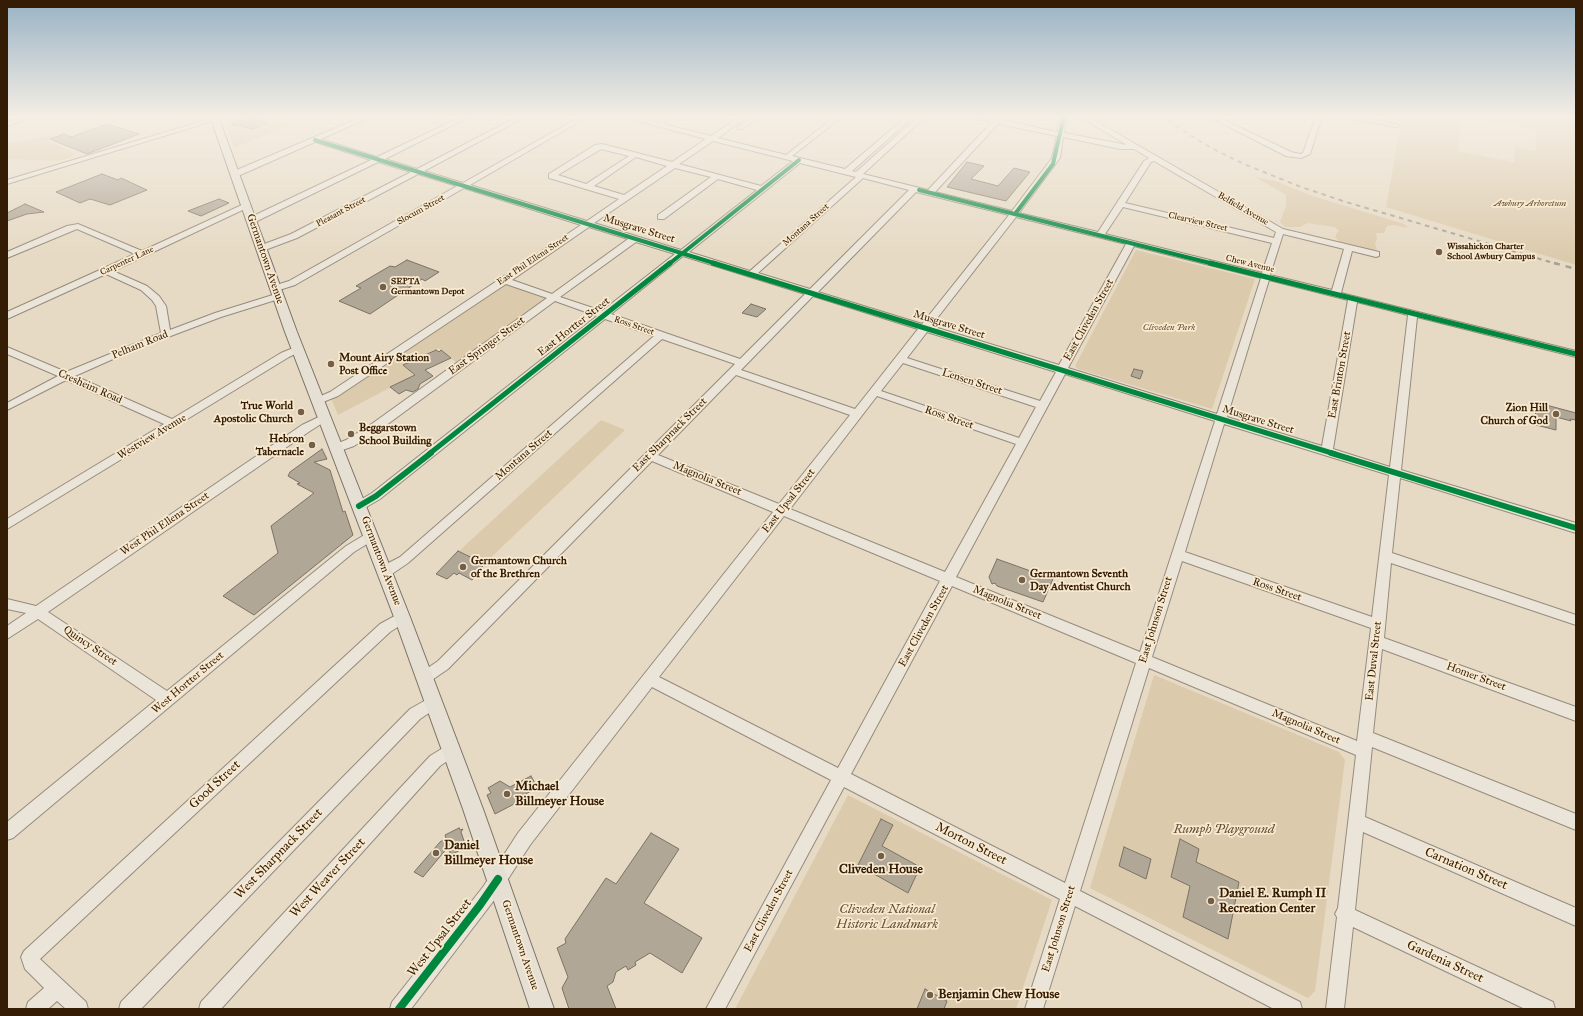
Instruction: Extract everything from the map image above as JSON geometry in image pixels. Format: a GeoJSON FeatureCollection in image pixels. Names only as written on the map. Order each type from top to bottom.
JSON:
{"type":"FeatureCollection","features":[{"type":"Feature","properties":{"kind":"main road","name":"Germantown Avenue"},"geometry":{"type":"LineString","coordinates":[[231,163],[298,349],[402,617],[451,750],[498,879],[542,1009]]}},
{"type":"Feature","properties":{"kind":"street"},"geometry":{"type":"LineString","coordinates":[[7,182],[67,163]]}},
{"type":"Feature","properties":{"kind":"street"},"geometry":{"type":"LineString","coordinates":[[235,174],[260,163]]}},
{"type":"Feature","properties":{"kind":"street"},"geometry":{"type":"LineString","coordinates":[[252,220],[370,163]]}},
{"type":"Feature","properties":{"kind":"street","name":"Musgrave Street"},"geometry":{"type":"LineString","coordinates":[[393,163],[1576,528]]}},
{"type":"Feature","properties":{"kind":"street","name":"Pleasant Street"},"geometry":{"type":"LineString","coordinates":[[262,248],[294,236],[433,163]]}},
{"type":"Feature","properties":{"kind":"street","name":"Slocum Street"},"geometry":{"type":"LineString","coordinates":[[277,292],[501,163]]}},
{"type":"Feature","properties":{"kind":"street"},"geometry":{"type":"LineString","coordinates":[[572,163],[552,176],[625,198]]}},
{"type":"Feature","properties":{"kind":"street"},"geometry":{"type":"LineString","coordinates":[[587,186],[622,163]]}},
{"type":"Feature","properties":{"kind":"street"},"geometry":{"type":"LineString","coordinates":[[666,163],[763,189]]}},
{"type":"Feature","properties":{"kind":"street","name":"East Hortter Street"},"geometry":{"type":"LineString","coordinates":[[359,506],[376,496],[795,163]]}},
{"type":"Feature","properties":{"kind":"street","name":"Chew Avenue"},"geometry":{"type":"LineString","coordinates":[[812,163],[1576,354]]}},
{"type":"Feature","properties":{"kind":"street"},"geometry":{"type":"LineString","coordinates":[[846,172],[856,163]]}},
{"type":"Feature","properties":{"kind":"street","name":"Montana Street"},"geometry":{"type":"LineString","coordinates":[[752,274],[872,163]]}},
{"type":"Feature","properties":{"kind":"street"},"geometry":{"type":"LineString","coordinates":[[941,168],[946,163]]}},
{"type":"Feature","properties":{"kind":"street"},"geometry":{"type":"LineString","coordinates":[[929,193],[955,163]]}},
{"type":"Feature","properties":{"kind":"street","name":"East Upsal Street"},"geometry":{"type":"LineString","coordinates":[[498,879],[524,839],[1053,163]]}},
{"type":"Feature","properties":{"kind":"street"},"geometry":{"type":"LineString","coordinates":[[1100,236],[1146,163]]}},
{"type":"Feature","properties":{"kind":"street","name":"Belfield Avenue"},"geometry":{"type":"LineString","coordinates":[[1163,163],[1280,231]]}},
{"type":"Feature","properties":{"kind":"street","name":"East Phil Ellena Street"},"geometry":{"type":"LineString","coordinates":[[318,401],[334,394],[672,165]]}},
{"type":"Feature","properties":{"kind":"street"},"geometry":{"type":"LineString","coordinates":[[661,217],[716,177]]}},
{"type":"Feature","properties":{"kind":"street","name":"East Sharpnack Street"},"geometry":{"type":"LineString","coordinates":[[424,678],[443,665],[811,293],[916,190],[927,182]]}},
{"type":"Feature","properties":{"kind":"street","name":"Clearview Street"},"geometry":{"type":"LineString","coordinates":[[1120,204],[1276,241]]}},
{"type":"Feature","properties":{"kind":"street","name":"Carpenter Lane"},"geometry":{"type":"LineString","coordinates":[[7,316],[247,206]]}},
{"type":"Feature","properties":{"kind":"street"},"geometry":{"type":"LineString","coordinates":[[7,255],[76,227],[141,254]]}},
{"type":"Feature","properties":{"kind":"street"},"geometry":{"type":"LineString","coordinates":[[1280,231],[1376,254]]}},
{"type":"Feature","properties":{"kind":"street","name":"East Johnson Street"},"geometry":{"type":"LineString","coordinates":[[1034,1009],[1264,276],[1280,231]]}},
{"type":"Feature","properties":{"kind":"street","name":"East Springer Street"},"geometry":{"type":"LineString","coordinates":[[337,448],[370,431],[635,238]]}},
{"type":"Feature","properties":{"kind":"street","name":"East Cliveden Street"},"geometry":{"type":"LineString","coordinates":[[715,1009],[1131,243]]}},
{"type":"Feature","properties":{"kind":"street"},"geometry":{"type":"LineString","coordinates":[[1336,294],[1348,248]]}},
{"type":"Feature","properties":{"kind":"street"},"geometry":{"type":"LineString","coordinates":[[105,270],[144,288],[156,298],[161,306],[166,334]]}},
{"type":"Feature","properties":{"kind":"street","name":"Ross Street"},"geometry":{"type":"LineString","coordinates":[[504,280],[661,335],[737,367],[858,414]]}},
{"type":"Feature","properties":{"kind":"street","name":"Pelham Road"},"geometry":{"type":"LineString","coordinates":[[7,407],[66,376],[166,334],[277,292]]}},
{"type":"Feature","properties":{"kind":"street","name":"East Brinton Street"},"geometry":{"type":"LineString","coordinates":[[1327,452],[1353,299]]}},
{"type":"Feature","properties":{"kind":"street","name":"East Duval Street"},"geometry":{"type":"LineString","coordinates":[[1334,1009],[1413,314]]}},
{"type":"Feature","properties":{"kind":"street","name":"Montana Street"},"geometry":{"type":"LineString","coordinates":[[384,572],[404,560],[661,335]]}},
{"type":"Feature","properties":{"kind":"street","name":"Westview Avenue"},"geometry":{"type":"LineString","coordinates":[[7,525],[298,349]]}},
{"type":"Feature","properties":{"kind":"street","name":"Cresheim Road"},"geometry":{"type":"LineString","coordinates":[[7,350],[174,424]]}},
{"type":"Feature","properties":{"kind":"street","name":"Lensen Street"},"geometry":{"type":"LineString","coordinates":[[901,359],[1043,406]]}},
{"type":"Feature","properties":{"kind":"street","name":"Ross Street"},"geometry":{"type":"LineString","coordinates":[[875,392],[1023,443]]}},
{"type":"Feature","properties":{"kind":"street","name":"West Phil Ellena Street"},"geometry":{"type":"LineString","coordinates":[[7,633],[306,428],[325,417]]}},
{"type":"Feature","properties":{"kind":"street","name":"Magnolia Street"},"geometry":{"type":"LineString","coordinates":[[650,456],[1144,659],[1364,744],[1576,822]]}},
{"type":"Feature","properties":{"kind":"street","name":"West Hortter Street"},"geometry":{"type":"LineString","coordinates":[[7,832],[350,549],[371,536]]}},
{"type":"Feature","properties":{"kind":"street","name":"Ross Street"},"geometry":{"type":"LineString","coordinates":[[1177,554],[1378,625]]}},
{"type":"Feature","properties":{"kind":"street"},"geometry":{"type":"LineString","coordinates":[[1386,556],[1576,620]]}},
{"type":"Feature","properties":{"kind":"street","name":"Quincy Street"},"geometry":{"type":"LineString","coordinates":[[7,604],[28,608],[38,612],[168,700]]}},
{"type":"Feature","properties":{"kind":"street","name":"Good Street"},"geometry":{"type":"LineString","coordinates":[[57,988],[31,963],[30,957],[379,633],[402,617]]}},
{"type":"Feature","properties":{"kind":"street","name":"Homer Street"},"geometry":{"type":"LineString","coordinates":[[1376,640],[1576,714]]}},
{"type":"Feature","properties":{"kind":"street","name":"Morton Street"},"geometry":{"type":"LineString","coordinates":[[649,680],[1293,1009]]}},
{"type":"Feature","properties":{"kind":"street","name":"West Sharpnack Street"},"geometry":{"type":"LineString","coordinates":[[128,1009],[415,714],[433,702]]}},
{"type":"Feature","properties":{"kind":"street","name":"West Weaver Street"},"geometry":{"type":"LineString","coordinates":[[208,1009],[435,761],[451,750]]}},
{"type":"Feature","properties":{"kind":"street","name":"Carnation Street"},"geometry":{"type":"LineString","coordinates":[[1356,821],[1576,917]]}},
{"type":"Feature","properties":{"kind":"street","name":"West Upsal Street"},"geometry":{"type":"LineString","coordinates":[[398,1009],[480,905],[498,879]]}},
{"type":"Feature","properties":{"kind":"street","name":"Gardenia Street"},"geometry":{"type":"LineString","coordinates":[[1344,914],[1546,1009]]}},
{"type":"Feature","properties":{"kind":"street"},"geometry":{"type":"LineString","coordinates":[[36,1009],[57,988],[79,1009]]}},
{"type":"Feature","properties":{"kind":"green space","name":"Awbury Arboretum"},"geometry":{"type":"Polygon","coordinates":[[[1394,163],[1576,163],[1576,265],[1386,207],[1394,163]]]}},
{"type":"Feature","properties":{"kind":"green space"},"geometry":{"type":"Polygon","coordinates":[[[1255,177],[1276,181],[1310,195],[1404,224],[1408,228],[1393,225],[1387,226],[1384,233],[1376,233],[1377,238],[1375,244],[1377,249],[1371,250],[1343,245],[1335,237],[1339,230],[1334,227],[1308,223],[1300,227],[1285,227],[1280,222],[1286,206],[1286,195],[1255,177]]]}},
{"type":"Feature","properties":{"kind":"green space","name":"Cliveden Park"},"geometry":{"type":"Polygon","coordinates":[[[1136,250],[1255,279],[1212,409],[1078,369],[1075,366],[1136,250]]]}},
{"type":"Feature","properties":{"kind":"green space"},"geometry":{"type":"Polygon","coordinates":[[[505,283],[549,298],[458,364],[438,348],[403,365],[414,375],[338,415],[331,398],[505,283]]]}},
{"type":"Feature","properties":{"kind":"green space"},"geometry":{"type":"Polygon","coordinates":[[[601,420],[625,430],[484,564],[458,552],[601,420]]]}},
{"type":"Feature","properties":{"kind":"green space","name":"Rumph Playground"},"geometry":{"type":"Polygon","coordinates":[[[1154,675],[1339,752],[1345,760],[1315,991],[1308,998],[1090,888],[1154,675]]]}},
{"type":"Feature","properties":{"kind":"green space","name":"Cliveden National Historic Landmark"},"geometry":{"type":"Polygon","coordinates":[[[848,795],[1052,900],[1016,1009],[735,1009],[848,795]]]}},
{"type":"Feature","properties":{"kind":"building"},"geometry":{"type":"Polygon","coordinates":[[[966,163],[984,166],[971,179],[998,186],[1014,168],[1030,172],[1006,201],[947,187],[966,163]]]}},
{"type":"Feature","properties":{"kind":"building"},"geometry":{"type":"Polygon","coordinates":[[[102,174],[118,180],[121,178],[147,190],[110,205],[90,199],[80,203],[56,192],[102,174]]]}},
{"type":"Feature","properties":{"kind":"building"},"geometry":{"type":"Polygon","coordinates":[[[219,199],[229,203],[201,216],[188,211],[219,199]]]}},
{"type":"Feature","properties":{"kind":"building"},"geometry":{"type":"Polygon","coordinates":[[[25,204],[44,212],[27,214],[7,221],[7,213],[25,204]]]}},
{"type":"Feature","properties":{"kind":"building","name":"SEPTA Germantown Depot"},"geometry":{"type":"Polygon","coordinates":[[[407,260],[439,272],[425,281],[422,279],[370,314],[339,301],[361,288],[356,286],[390,266],[395,267],[407,260]]]}},
{"type":"Feature","properties":{"kind":"building"},"geometry":{"type":"Polygon","coordinates":[[[751,304],[766,309],[757,317],[742,313],[751,304]]]}},
{"type":"Feature","properties":{"kind":"building"},"geometry":{"type":"Polygon","coordinates":[[[436,350],[439,352],[441,350],[451,358],[425,370],[433,376],[420,384],[418,389],[413,392],[406,390],[399,394],[390,387],[415,375],[403,365],[436,350]]]}},
{"type":"Feature","properties":{"kind":"building"},"geometry":{"type":"Polygon","coordinates":[[[1134,369],[1143,371],[1140,379],[1131,376],[1134,369]]]}},
{"type":"Feature","properties":{"kind":"building","name":"Zion Hill Church of God"},"geometry":{"type":"Polygon","coordinates":[[[1535,402],[1576,413],[1576,420],[1570,419],[1571,421],[1556,417],[1556,430],[1536,425],[1535,402]]]}},
{"type":"Feature","properties":{"kind":"building"},"geometry":{"type":"Polygon","coordinates":[[[322,449],[327,459],[314,462],[330,470],[343,512],[345,511],[353,535],[254,615],[223,596],[278,553],[271,526],[314,493],[297,484],[300,483],[288,476],[290,472],[322,449]]]}},
{"type":"Feature","properties":{"kind":"building","name":"Germantown Church of the Brethren"},"geometry":{"type":"Polygon","coordinates":[[[458,551],[485,564],[480,569],[482,570],[472,580],[459,573],[457,575],[454,573],[447,579],[436,574],[458,551]]]}},
{"type":"Feature","properties":{"kind":"building","name":"Germantown Seventh Day Adventist Church"},"geometry":{"type":"Polygon","coordinates":[[[997,559],[1053,579],[1043,602],[997,586],[995,583],[992,584],[989,577],[997,559]]]}},
{"type":"Feature","properties":{"kind":"building","name":"Michael Billmeyer House"},"geometry":{"type":"Polygon","coordinates":[[[531,776],[537,787],[515,801],[516,803],[495,814],[487,795],[491,793],[488,788],[500,781],[510,787],[531,776]]]}},
{"type":"Feature","properties":{"kind":"building","name":"Cliveden House"},"geometry":{"type":"Polygon","coordinates":[[[881,819],[893,825],[882,846],[920,867],[908,893],[858,865],[881,819]]]}},
{"type":"Feature","properties":{"kind":"building","name":"Daniel Billmeyer House"},"geometry":{"type":"Polygon","coordinates":[[[459,828],[460,830],[463,829],[461,832],[466,847],[451,855],[448,847],[423,877],[414,872],[440,842],[446,838],[445,835],[459,828]]]}},
{"type":"Feature","properties":{"kind":"building"},"geometry":{"type":"Polygon","coordinates":[[[651,833],[679,849],[644,903],[702,938],[682,973],[650,953],[635,962],[636,965],[628,970],[626,966],[616,972],[613,982],[607,986],[616,1009],[569,1009],[562,988],[568,977],[557,948],[566,943],[565,939],[606,878],[616,884],[651,833]]]}},
{"type":"Feature","properties":{"kind":"building","name":"Daniel E. Rumph II Recreation Center"},"geometry":{"type":"Polygon","coordinates":[[[1180,839],[1199,849],[1196,862],[1239,882],[1228,939],[1183,917],[1190,886],[1171,877],[1180,839]]]}},
{"type":"Feature","properties":{"kind":"building"},"geometry":{"type":"Polygon","coordinates":[[[1124,847],[1151,859],[1146,879],[1119,866],[1124,847]]]}},
{"type":"Feature","properties":{"kind":"building","name":"Benjamin Chew House"},"geometry":{"type":"Polygon","coordinates":[[[925,989],[947,1001],[944,1009],[917,1009],[925,989]]]}},
{"type":"Feature","properties":{"kind":"railway"},"geometry":{"type":"LineString","coordinates":[[1243,163],[1301,187],[1346,202],[1557,264]]}},
{"type":"Feature","properties":{"kind":"railway"},"geometry":{"type":"LineString","coordinates":[[1554,263],[1576,269]]}},
{"type":"Feature","properties":{"kind":"cycle path"},"geometry":{"type":"LineString","coordinates":[[391,163],[1576,528]]}},
{"type":"Feature","properties":{"kind":"cycle path"},"geometry":{"type":"LineString","coordinates":[[359,506],[376,496],[795,163]]}},
{"type":"Feature","properties":{"kind":"cycle path"},"geometry":{"type":"LineString","coordinates":[[1015,214],[1053,163]]}},
{"type":"Feature","properties":{"kind":"cycle path"},"geometry":{"type":"LineString","coordinates":[[919,190],[1576,354]]}},
{"type":"Feature","properties":{"kind":"cycle path"},"geometry":{"type":"LineString","coordinates":[[399,1009],[480,905],[498,879]]}},
{"type":"Feature","properties":{"kind":"place","name":"Wissahickon Charter School Awbury Campus"},"geometry":{"type":"Point","coordinates":[1439,252]}},
{"type":"Feature","properties":{"kind":"place","name":"SEPTA Germantown Depot"},"geometry":{"type":"Point","coordinates":[383,287]}},
{"type":"Feature","properties":{"kind":"place","name":"Mount Airy Station Post Office"},"geometry":{"type":"Point","coordinates":[331,364]}},
{"type":"Feature","properties":{"kind":"place","name":"True World Apostolic Church"},"geometry":{"type":"Point","coordinates":[301,412]}},
{"type":"Feature","properties":{"kind":"place","name":"Zion Hill Church of God"},"geometry":{"type":"Point","coordinates":[1556,414]}},
{"type":"Feature","properties":{"kind":"place","name":"Beggarstown School Building"},"geometry":{"type":"Point","coordinates":[351,434]}},
{"type":"Feature","properties":{"kind":"place","name":"Hebron Tabernacle"},"geometry":{"type":"Point","coordinates":[312,445]}},
{"type":"Feature","properties":{"kind":"place","name":"Germantown Church of the Brethren"},"geometry":{"type":"Point","coordinates":[463,567]}},
{"type":"Feature","properties":{"kind":"place","name":"Germantown Seventh Day Adventist Church"},"geometry":{"type":"Point","coordinates":[1022,580]}},
{"type":"Feature","properties":{"kind":"place","name":"Michael Billmeyer House"},"geometry":{"type":"Point","coordinates":[507,794]}},
{"type":"Feature","properties":{"kind":"place","name":"Daniel Billmeyer House"},"geometry":{"type":"Point","coordinates":[436,853]}},
{"type":"Feature","properties":{"kind":"place","name":"Cliveden House"},"geometry":{"type":"Point","coordinates":[881,856]}},
{"type":"Feature","properties":{"kind":"place","name":"Daniel E. Rumph II Recreation Center"},"geometry":{"type":"Point","coordinates":[1211,901]}},
{"type":"Feature","properties":{"kind":"place","name":"Benjamin Chew House"},"geometry":{"type":"Point","coordinates":[930,995]}}]}
